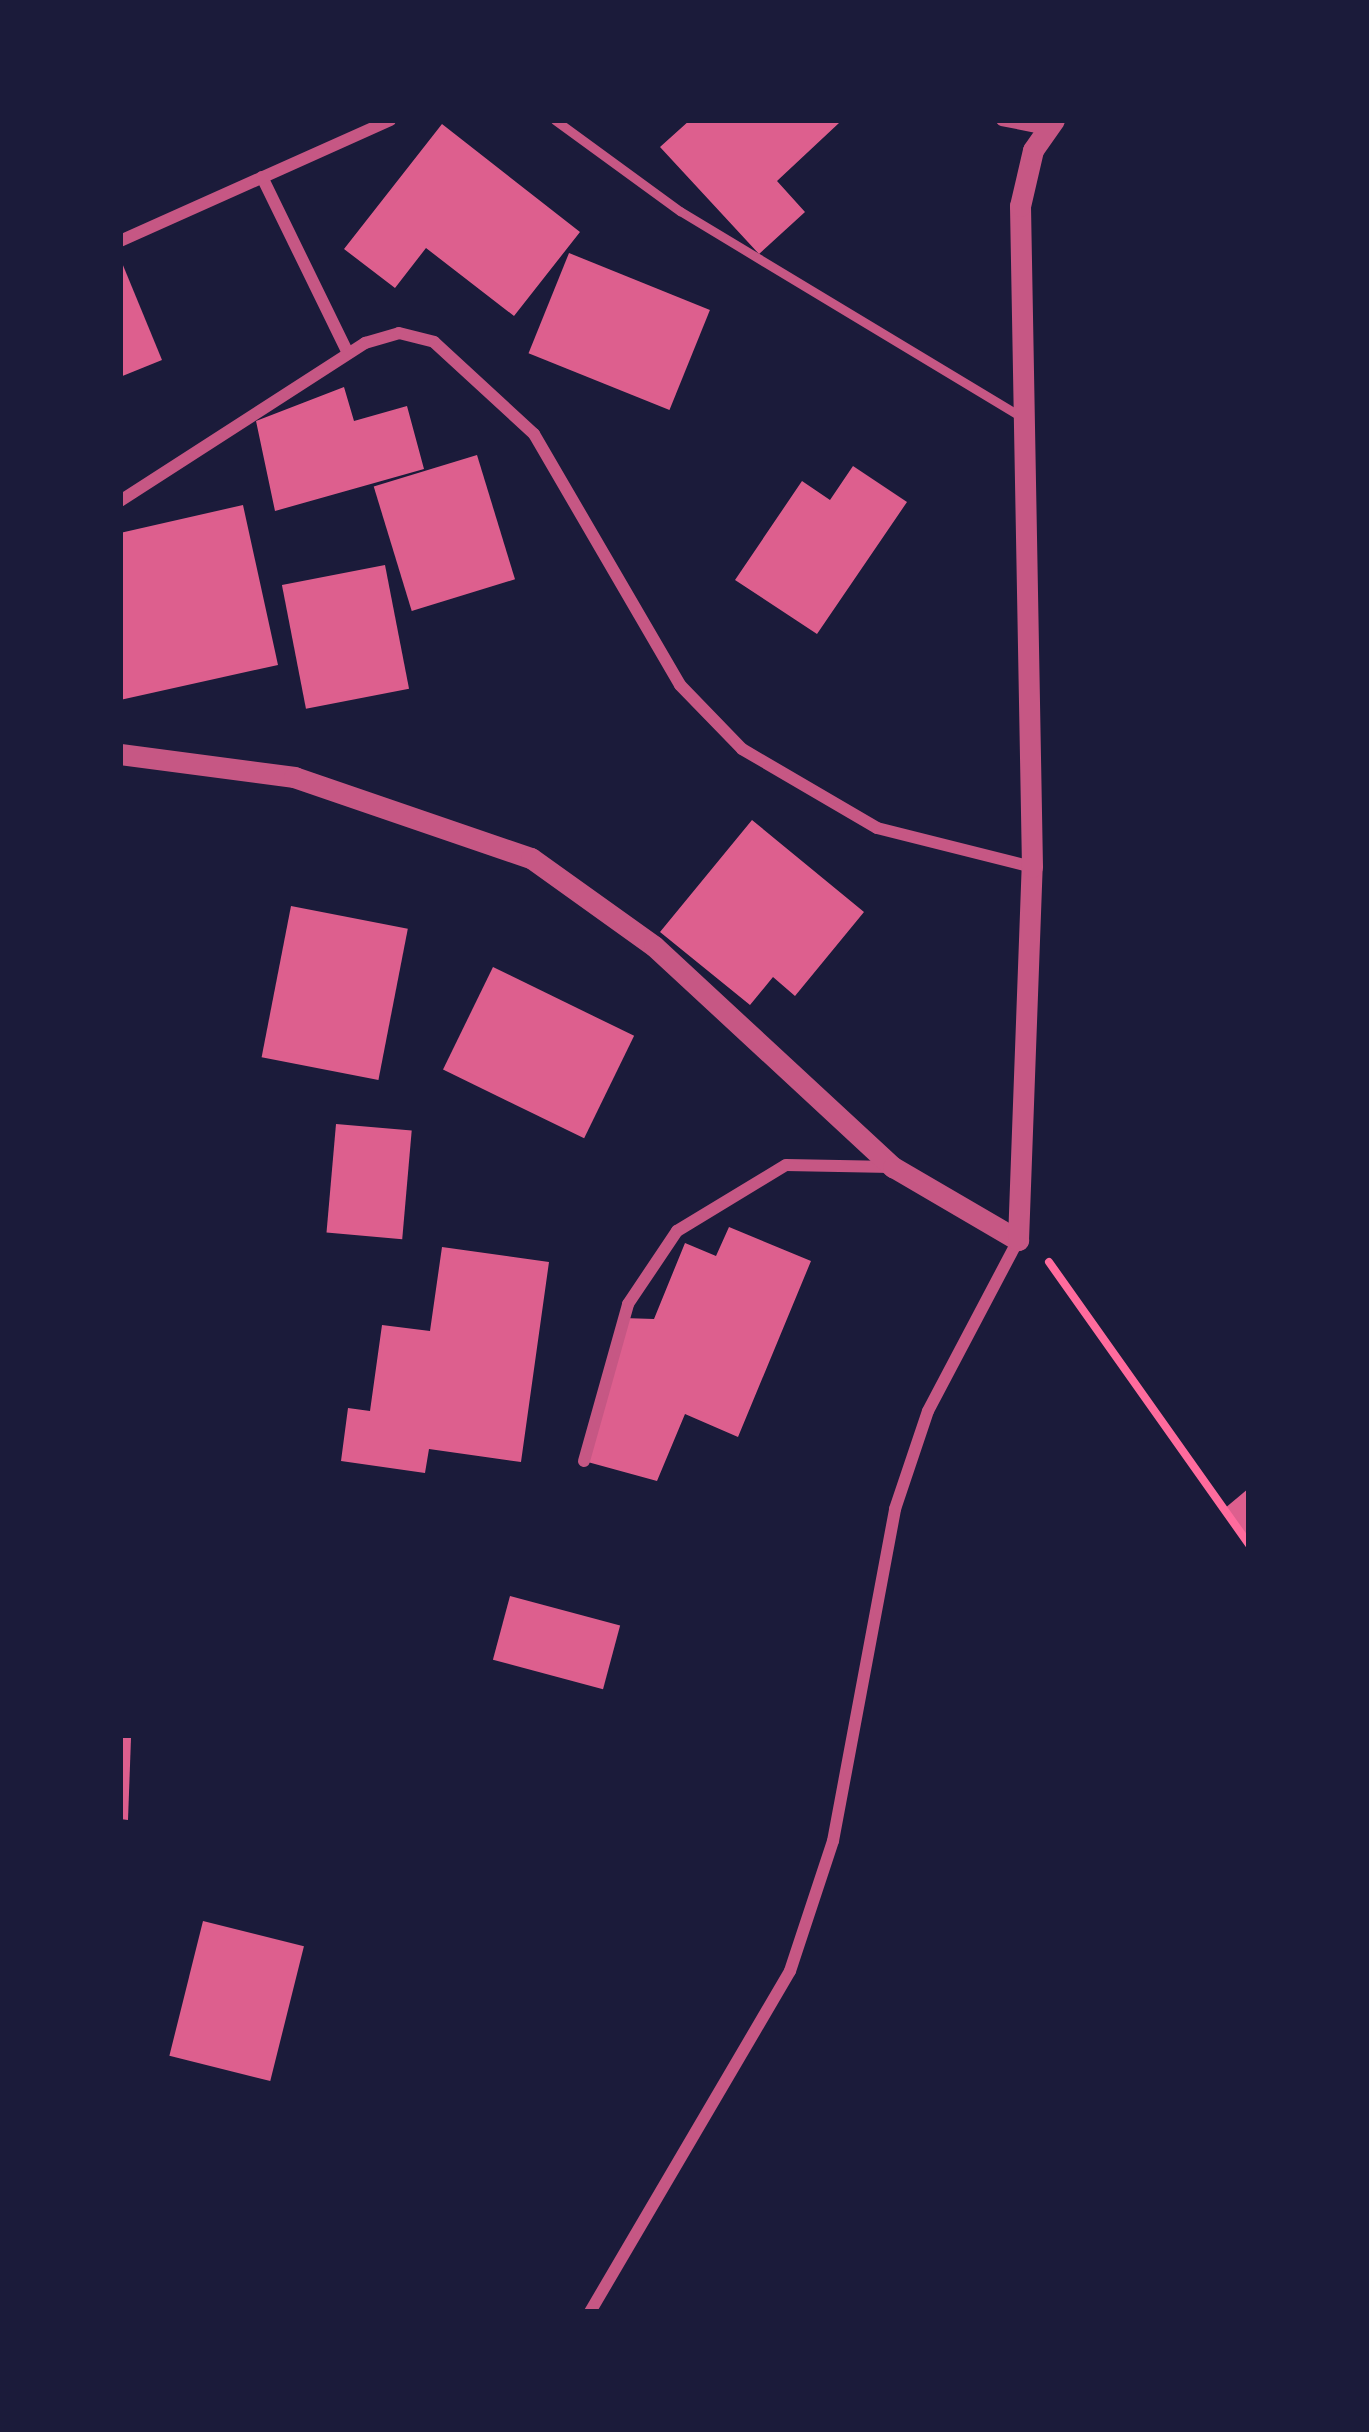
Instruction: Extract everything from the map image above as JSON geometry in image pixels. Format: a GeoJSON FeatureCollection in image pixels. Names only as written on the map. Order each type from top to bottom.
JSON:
{"type":"FeatureCollection","features":[{"type":"Feature","properties":{"kind":"street"},"geometry":{"type":"LineString","coordinates":[[120,241],[390,120]]}},
{"type":"Feature","properties":{"kind":"street"},"geometry":{"type":"LineString","coordinates":[[590,2312],[790,1971],[837,1822],[895,1509],[928,1411],[1018,1240],[1030,1139],[1032,867],[1020,206],[1051,124],[1001,120]]}},
{"type":"Feature","properties":{"kind":"street"},"geometry":{"type":"LineString","coordinates":[[262,176],[348,353]]}},
{"type":"Feature","properties":{"kind":"street"},"geometry":{"type":"LineString","coordinates":[[120,501],[348,353],[389,334],[419,337],[488,385],[569,485],[680,685],[742,749],[878,828],[1032,867]]}},
{"type":"Feature","properties":{"kind":"street"},"geometry":{"type":"LineString","coordinates":[[120,754],[293,778],[530,858],[654,946],[893,1167],[1018,1240]]}},
{"type":"Feature","properties":{"kind":"street"},"geometry":{"type":"LineString","coordinates":[[584,1461],[628,1304],[677,1231],[786,1166],[893,1167]]}},
{"type":"Feature","properties":{"kind":"lane"},"geometry":{"type":"LineString","coordinates":[[555,120],[874,335],[1022,417]]}},
{"type":"Feature","properties":{"kind":"path"},"geometry":{"type":"LineString","coordinates":[[1018,1240],[1061,1274],[1190,1474],[1249,1544]]}},
{"type":"Feature","properties":{"kind":"building"},"geometry":{"type":"Polygon","coordinates":[[[690,120],[839,123],[777,181],[805,212],[759,254],[660,147],[690,120]]]}},
{"type":"Feature","properties":{"kind":"building"},"geometry":{"type":"Polygon","coordinates":[[[442,124],[580,232],[514,316],[426,248],[395,288],[344,249],[442,124]]]}},
{"type":"Feature","properties":{"kind":"building"},"geometry":{"type":"Polygon","coordinates":[[[569,253],[710,310],[669,410],[529,353],[569,253]]]}},
{"type":"Feature","properties":{"kind":"building"},"geometry":{"type":"Polygon","coordinates":[[[120,258],[162,360],[120,377],[120,258]]]}},
{"type":"Feature","properties":{"kind":"building"},"geometry":{"type":"Polygon","coordinates":[[[344,387],[354,421],[407,406],[424,469],[275,511],[256,421],[344,387]]]}},
{"type":"Feature","properties":{"kind":"building"},"geometry":{"type":"Polygon","coordinates":[[[477,455],[515,579],[412,611],[374,487],[477,455]]]}},
{"type":"Feature","properties":{"kind":"building"},"geometry":{"type":"Polygon","coordinates":[[[853,466],[907,502],[817,634],[735,580],[802,481],[830,500],[853,466]]]}},
{"type":"Feature","properties":{"kind":"building"},"geometry":{"type":"Polygon","coordinates":[[[243,505],[278,665],[120,700],[120,533],[243,505]]]}},
{"type":"Feature","properties":{"kind":"building"},"geometry":{"type":"Polygon","coordinates":[[[385,565],[409,689],[306,709],[282,585],[385,565]]]}},
{"type":"Feature","properties":{"kind":"building"},"geometry":{"type":"Polygon","coordinates":[[[752,820],[864,912],[795,996],[773,977],[750,1005],[660,932],[752,820]]]}},
{"type":"Feature","properties":{"kind":"building"},"geometry":{"type":"Polygon","coordinates":[[[291,906],[408,929],[378,1080],[262,1057],[291,906]]]}},
{"type":"Feature","properties":{"kind":"building"},"geometry":{"type":"Polygon","coordinates":[[[493,967],[634,1036],[584,1138],[443,1069],[493,967]]]}},
{"type":"Feature","properties":{"kind":"building"},"geometry":{"type":"Polygon","coordinates":[[[336,1124],[412,1131],[402,1239],[327,1233],[336,1124]]]}},
{"type":"Feature","properties":{"kind":"building"},"geometry":{"type":"Polygon","coordinates":[[[729,1227],[811,1261],[738,1437],[685,1414],[657,1481],[584,1461],[623,1318],[654,1319],[685,1243],[716,1256],[729,1227]]]}},
{"type":"Feature","properties":{"kind":"building"},"geometry":{"type":"Polygon","coordinates":[[[442,1247],[549,1262],[521,1462],[429,1449],[425,1473],[341,1461],[348,1408],[370,1411],[382,1325],[430,1331],[442,1247]]]}},
{"type":"Feature","properties":{"kind":"building"},"geometry":{"type":"Polygon","coordinates":[[[1249,1488],[1249,1538],[1224,1509],[1249,1488]]]}},
{"type":"Feature","properties":{"kind":"building"},"geometry":{"type":"Polygon","coordinates":[[[510,1596],[620,1626],[603,1689],[493,1660],[510,1596]]]}},
{"type":"Feature","properties":{"kind":"building"},"geometry":{"type":"Polygon","coordinates":[[[120,1738],[131,1738],[128,1820],[120,1819],[120,1738]]]}},
{"type":"Feature","properties":{"kind":"building"},"geometry":{"type":"Polygon","coordinates":[[[203,1921],[304,1946],[270,2081],[169,2056],[203,1921]]]}}]}
